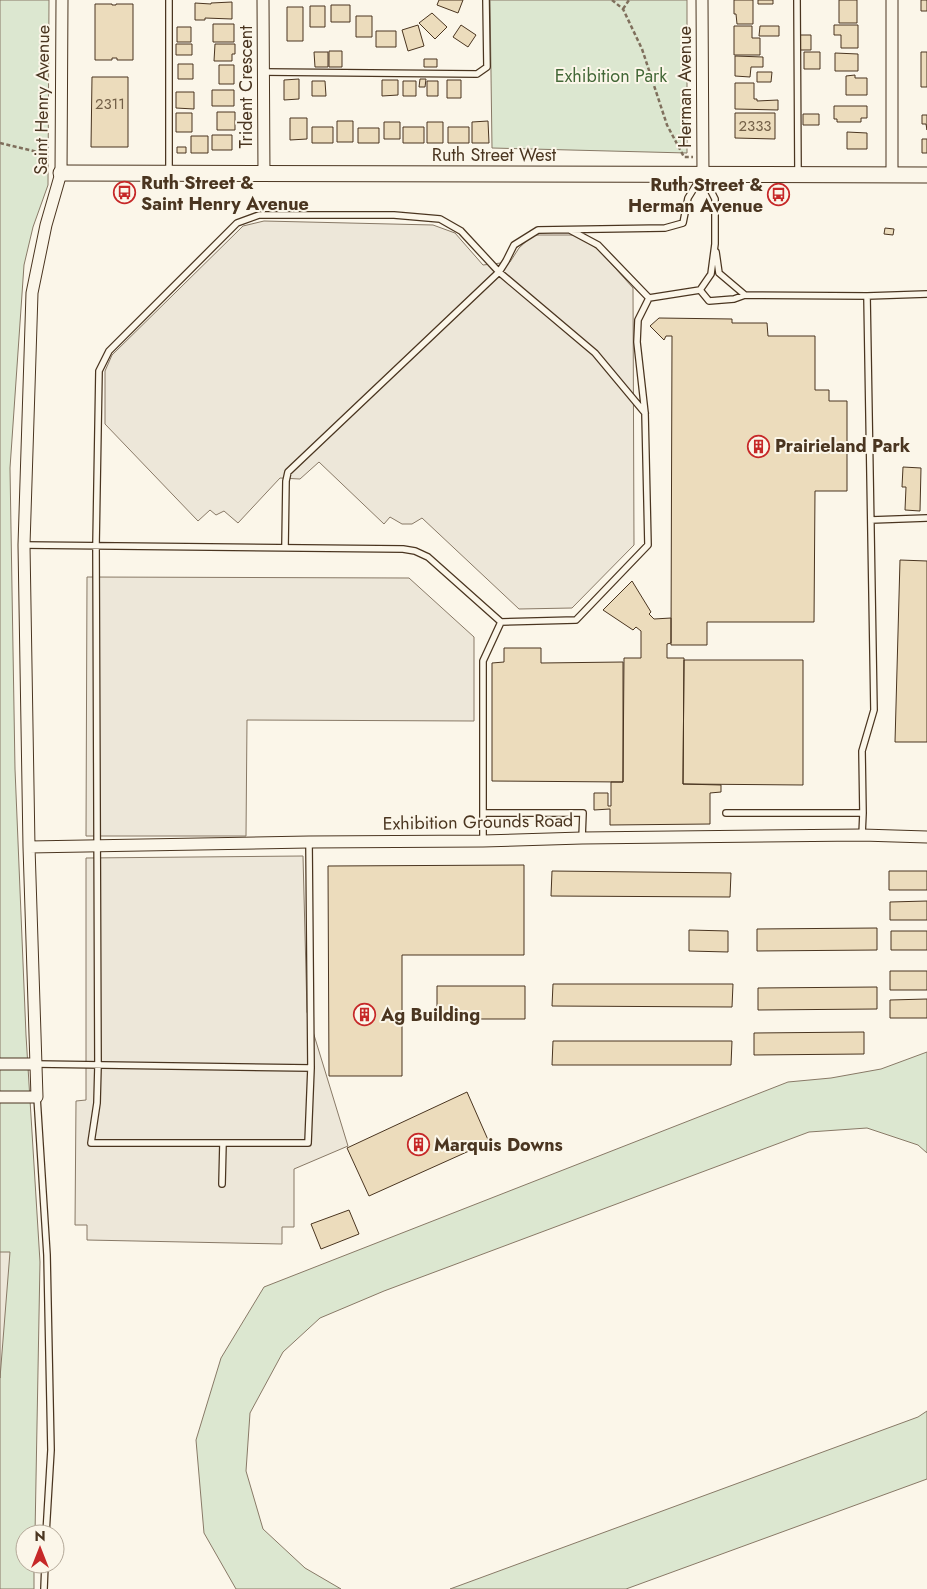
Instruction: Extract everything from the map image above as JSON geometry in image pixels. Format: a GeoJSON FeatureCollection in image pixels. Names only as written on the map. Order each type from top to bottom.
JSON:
{"type":"FeatureCollection","features":[{"type":"Feature","properties":{"kind":"street","name":"Saint Henry Avenue"},"geometry":{"type":"LineString","coordinates":[[37,1097],[29,847],[24,545],[32,293],[46,225],[61,173],[62,0]]}},
{"type":"Feature","properties":{"kind":"street","name":"Trident Crescent"},"geometry":{"type":"LineString","coordinates":[[263,0],[264,174]]}},
{"type":"Feature","properties":{"kind":"street","name":"Herman Avenue"},"geometry":{"type":"LineString","coordinates":[[702,0],[703,174]]}},
{"type":"Feature","properties":{"kind":"street"},"geometry":{"type":"LineString","coordinates":[[892,0],[892,175]]}},
{"type":"Feature","properties":{"kind":"street","name":"Ruth Street West"},"geometry":{"type":"LineString","coordinates":[[61,173],[927,175]]}},
{"type":"Feature","properties":{"kind":"street","name":"Exhibition Grounds Road"},"geometry":{"type":"LineString","coordinates":[[29,847],[582,838],[862,835],[927,837]]}},
{"type":"Feature","properties":{"kind":"street"},"geometry":{"type":"LineString","coordinates":[[0,1064],[36,1064]]}},
{"type":"Feature","properties":{"kind":"street"},"geometry":{"type":"LineString","coordinates":[[0,1097],[37,1097]]}},
{"type":"Feature","properties":{"kind":"lane"},"geometry":{"type":"LineString","coordinates":[[169,0],[169,174]]}},
{"type":"Feature","properties":{"kind":"lane"},"geometry":{"type":"LineString","coordinates":[[264,72],[476,74],[487,67],[486,0]]}},
{"type":"Feature","properties":{"kind":"lane"},"geometry":{"type":"LineString","coordinates":[[797,0],[798,175]]}},
{"type":"Feature","properties":{"kind":"lane"},"geometry":{"type":"LineString","coordinates":[[284,547],[286,481],[288,472],[498,272],[514,245],[538,230],[665,228],[683,222],[688,198],[703,174]]}},
{"type":"Feature","properties":{"kind":"lane"},"geometry":{"type":"LineString","coordinates":[[649,298],[700,290],[711,274],[715,244],[715,199],[703,174]]}},
{"type":"Feature","properties":{"kind":"lane"},"geometry":{"type":"LineString","coordinates":[[309,842],[311,1068],[308,1143],[91,1143],[97,1103],[98,1066],[96,545],[99,371],[109,351],[238,223],[258,216],[394,215],[440,219],[461,230],[498,272],[595,352],[645,413]]}},
{"type":"Feature","properties":{"kind":"lane"},"geometry":{"type":"LineString","coordinates":[[569,230],[598,245],[649,298]]}},
{"type":"Feature","properties":{"kind":"lane"},"geometry":{"type":"LineString","coordinates":[[715,244],[719,273],[745,296]]}},
{"type":"Feature","properties":{"kind":"lane"},"geometry":{"type":"LineString","coordinates":[[700,290],[709,301],[745,296],[927,294]]}},
{"type":"Feature","properties":{"kind":"lane"},"geometry":{"type":"LineString","coordinates":[[862,835],[862,751],[874,710],[867,296]]}},
{"type":"Feature","properties":{"kind":"lane"},"geometry":{"type":"LineString","coordinates":[[24,545],[403,549],[415,551],[428,557],[502,622],[576,620],[648,545],[645,413],[637,342],[638,320],[649,298]]}},
{"type":"Feature","properties":{"kind":"lane"},"geometry":{"type":"LineString","coordinates":[[871,520],[927,518]]}},
{"type":"Feature","properties":{"kind":"lane"},"geometry":{"type":"LineString","coordinates":[[483,841],[483,661],[502,622]]}},
{"type":"Feature","properties":{"kind":"lane"},"geometry":{"type":"LineString","coordinates":[[483,813],[583,813],[582,838]]}},
{"type":"Feature","properties":{"kind":"lane"},"geometry":{"type":"LineString","coordinates":[[726,813],[863,813]]}},
{"type":"Feature","properties":{"kind":"lane"},"geometry":{"type":"LineString","coordinates":[[36,1064],[311,1068]]}},
{"type":"Feature","properties":{"kind":"lane"},"geometry":{"type":"LineString","coordinates":[[37,1097],[47,1264],[50,1450],[46,1524]]}},
{"type":"Feature","properties":{"kind":"lane"},"geometry":{"type":"LineString","coordinates":[[222,1143],[222,1184]]}},
{"type":"Feature","properties":{"kind":"lane"},"geometry":{"type":"LineString","coordinates":[[44,1589],[45,1574]]}},
{"type":"Feature","properties":{"kind":"path"},"geometry":{"type":"LineString","coordinates":[[612,0],[623,9],[642,49],[667,125],[684,157],[703,158]]}},
{"type":"Feature","properties":{"kind":"path"},"geometry":{"type":"LineString","coordinates":[[623,9],[628,0]]}},
{"type":"Feature","properties":{"kind":"path"},"geometry":{"type":"LineString","coordinates":[[0,143],[42,153],[62,154]]}},
{"type":"Feature","properties":{"kind":"green space"},"geometry":{"type":"Polygon","coordinates":[[[0,0],[49,0],[48,185],[33,227],[24,265],[10,468],[15,769],[26,1035],[40,1262],[35,1524],[15,1524],[15,1574],[34,1574],[34,1589],[0,1589],[0,0]]]}},
{"type":"Feature","properties":{"kind":"green space","name":"Exhibition Park"},"geometry":{"type":"Polygon","coordinates":[[[490,0],[687,0],[687,153],[492,148],[490,0]]]}},
{"type":"Feature","properties":{"kind":"green space","name":"Marquis Downs"},"geometry":{"type":"Polygon","coordinates":[[[927,1052],[927,1153],[918,1145],[867,1128],[809,1132],[384,1291],[320,1318],[283,1352],[250,1413],[246,1471],[263,1529],[305,1568],[341,1589],[236,1589],[204,1533],[196,1440],[221,1358],[264,1287],[788,1082],[831,1078],[881,1069],[927,1052]]]}},
{"type":"Feature","properties":{"kind":"green space"},"geometry":{"type":"Polygon","coordinates":[[[927,1411],[927,1479],[626,1589],[450,1589],[918,1417],[927,1411]]]}},
{"type":"Feature","properties":{"kind":"shaded area"},"geometry":{"type":"Polygon","coordinates":[[[264,221],[433,225],[455,233],[483,265],[510,262],[519,248],[533,235],[579,235],[601,252],[633,288],[634,545],[572,608],[519,609],[422,518],[412,524],[402,524],[390,517],[384,524],[319,462],[300,479],[280,478],[238,523],[224,511],[216,515],[210,510],[198,521],[105,424],[105,371],[112,355],[243,226],[264,221]]]}},
{"type":"Feature","properties":{"kind":"shaded area"},"geometry":{"type":"Polygon","coordinates":[[[87,577],[409,578],[474,637],[474,721],[247,720],[246,836],[86,836],[87,577]]]}},
{"type":"Feature","properties":{"kind":"shaded area"},"geometry":{"type":"Polygon","coordinates":[[[303,856],[307,1012],[348,1146],[294,1169],[294,1227],[282,1227],[282,1244],[87,1240],[87,1225],[75,1225],[76,1101],[86,1100],[86,858],[303,856]]]}},
{"type":"Feature","properties":{"kind":"shaded area"},"geometry":{"type":"Polygon","coordinates":[[[0,1252],[10,1252],[0,1378],[0,1252]]]}},
{"type":"Feature","properties":{"kind":"building"},"geometry":{"type":"Polygon","coordinates":[[[439,0],[463,0],[458,13],[437,5],[439,0]]]}},
{"type":"Feature","properties":{"kind":"building"},"geometry":{"type":"Polygon","coordinates":[[[734,0],[753,0],[753,24],[737,24],[736,14],[734,14],[734,0]]]}},
{"type":"Feature","properties":{"kind":"building"},"geometry":{"type":"Polygon","coordinates":[[[758,0],[773,0],[773,4],[758,4],[758,0]]]}},
{"type":"Feature","properties":{"kind":"building"},"geometry":{"type":"Polygon","coordinates":[[[839,0],[857,0],[857,23],[839,23],[839,0]]]}},
{"type":"Feature","properties":{"kind":"building"},"geometry":{"type":"Polygon","coordinates":[[[921,0],[927,0],[927,11],[921,11],[921,0]]]}},
{"type":"Feature","properties":{"kind":"building"},"geometry":{"type":"Polygon","coordinates":[[[232,2],[232,19],[205,18],[205,20],[195,20],[195,3],[232,2]]]}},
{"type":"Feature","properties":{"kind":"building"},"geometry":{"type":"Polygon","coordinates":[[[95,4],[133,4],[133,60],[117,60],[117,58],[112,58],[112,60],[95,60],[95,4]]]}},
{"type":"Feature","properties":{"kind":"building"},"geometry":{"type":"Polygon","coordinates":[[[331,5],[350,5],[350,22],[331,22],[331,5]]]}},
{"type":"Feature","properties":{"kind":"building"},"geometry":{"type":"Polygon","coordinates":[[[310,6],[325,6],[325,27],[310,27],[310,6]]]}},
{"type":"Feature","properties":{"kind":"building"},"geometry":{"type":"Polygon","coordinates":[[[287,7],[303,7],[303,41],[287,41],[287,7]]]}},
{"type":"Feature","properties":{"kind":"building"},"geometry":{"type":"Polygon","coordinates":[[[432,13],[447,27],[435,39],[419,23],[432,13]]]}},
{"type":"Feature","properties":{"kind":"building"},"geometry":{"type":"Polygon","coordinates":[[[356,16],[372,16],[372,37],[356,37],[356,16]]]}},
{"type":"Feature","properties":{"kind":"building"},"geometry":{"type":"Polygon","coordinates":[[[213,24],[234,24],[234,42],[213,42],[213,24]]]}},
{"type":"Feature","properties":{"kind":"building"},"geometry":{"type":"Polygon","coordinates":[[[418,25],[424,46],[408,51],[402,30],[418,25]]]}},
{"type":"Feature","properties":{"kind":"building"},"geometry":{"type":"Polygon","coordinates":[[[461,25],[476,35],[468,47],[453,37],[461,25]]]}},
{"type":"Feature","properties":{"kind":"building"},"geometry":{"type":"Polygon","coordinates":[[[834,25],[858,25],[858,48],[841,48],[841,35],[834,35],[834,25]]]}},
{"type":"Feature","properties":{"kind":"building"},"geometry":{"type":"Polygon","coordinates":[[[734,26],[752,26],[752,38],[760,38],[760,55],[734,55],[734,26]]]}},
{"type":"Feature","properties":{"kind":"building"},"geometry":{"type":"Polygon","coordinates":[[[760,26],[779,26],[779,36],[759,36],[760,26]]]}},
{"type":"Feature","properties":{"kind":"building"},"geometry":{"type":"Polygon","coordinates":[[[177,27],[191,27],[191,42],[177,42],[177,27]]]}},
{"type":"Feature","properties":{"kind":"building"},"geometry":{"type":"Polygon","coordinates":[[[376,31],[396,31],[396,47],[376,47],[376,31]]]}},
{"type":"Feature","properties":{"kind":"building"},"geometry":{"type":"Polygon","coordinates":[[[800,35],[811,35],[811,50],[800,50],[800,35]]]}},
{"type":"Feature","properties":{"kind":"building"},"geometry":{"type":"Polygon","coordinates":[[[176,44],[192,44],[192,55],[176,55],[176,44]]]}},
{"type":"Feature","properties":{"kind":"building"},"geometry":{"type":"Polygon","coordinates":[[[215,44],[235,44],[235,54],[232,54],[232,61],[214,61],[215,44]]]}},
{"type":"Feature","properties":{"kind":"building"},"geometry":{"type":"Polygon","coordinates":[[[329,51],[342,51],[342,67],[329,67],[329,51]]]}},
{"type":"Feature","properties":{"kind":"building"},"geometry":{"type":"Polygon","coordinates":[[[314,52],[328,52],[328,67],[315,67],[314,52]]]}},
{"type":"Feature","properties":{"kind":"building"},"geometry":{"type":"Polygon","coordinates":[[[804,52],[820,52],[820,69],[804,69],[804,52]]]}},
{"type":"Feature","properties":{"kind":"building"},"geometry":{"type":"Polygon","coordinates":[[[921,52],[927,52],[927,87],[921,87],[921,52]]]}},
{"type":"Feature","properties":{"kind":"building"},"geometry":{"type":"Polygon","coordinates":[[[835,53],[858,54],[858,71],[835,71],[835,53]]]}},
{"type":"Feature","properties":{"kind":"building"},"geometry":{"type":"Polygon","coordinates":[[[735,56],[763,57],[763,67],[751,67],[750,77],[735,76],[735,56]]]}},
{"type":"Feature","properties":{"kind":"building"},"geometry":{"type":"Polygon","coordinates":[[[424,59],[437,59],[437,67],[424,67],[424,59]]]}},
{"type":"Feature","properties":{"kind":"building"},"geometry":{"type":"Polygon","coordinates":[[[178,64],[193,64],[193,79],[178,79],[178,64]]]}},
{"type":"Feature","properties":{"kind":"building"},"geometry":{"type":"Polygon","coordinates":[[[219,65],[234,65],[234,84],[219,84],[219,65]]]}},
{"type":"Feature","properties":{"kind":"building"},"geometry":{"type":"Polygon","coordinates":[[[757,72],[772,72],[771,82],[757,82],[757,72]]]}},
{"type":"Feature","properties":{"kind":"building"},"geometry":{"type":"Polygon","coordinates":[[[855,75],[855,78],[867,78],[867,95],[846,95],[846,76],[855,75]]]}},
{"type":"Feature","properties":{"kind":"building"},"geometry":{"type":"Polygon","coordinates":[[[92,77],[128,77],[128,147],[91,147],[92,77]]]}},
{"type":"Feature","properties":{"kind":"building"},"geometry":{"type":"Polygon","coordinates":[[[299,79],[299,99],[284,100],[284,80],[299,79]]]}},
{"type":"Feature","properties":{"kind":"building"},"geometry":{"type":"Polygon","coordinates":[[[420,79],[426,79],[425,87],[419,87],[420,79]]]}},
{"type":"Feature","properties":{"kind":"building"},"geometry":{"type":"Polygon","coordinates":[[[382,80],[398,80],[398,95],[382,96],[382,80]]]}},
{"type":"Feature","properties":{"kind":"building"},"geometry":{"type":"Polygon","coordinates":[[[447,80],[461,80],[461,98],[447,98],[447,80]]]}},
{"type":"Feature","properties":{"kind":"building"},"geometry":{"type":"Polygon","coordinates":[[[312,81],[325,81],[326,96],[312,96],[312,81]]]}},
{"type":"Feature","properties":{"kind":"building"},"geometry":{"type":"Polygon","coordinates":[[[403,81],[416,81],[416,96],[403,96],[403,81]]]}},
{"type":"Feature","properties":{"kind":"building"},"geometry":{"type":"Polygon","coordinates":[[[427,81],[438,81],[438,96],[427,96],[427,81]]]}},
{"type":"Feature","properties":{"kind":"building"},"geometry":{"type":"Polygon","coordinates":[[[735,83],[754,83],[754,99],[757,99],[757,101],[778,100],[778,110],[735,109],[735,83]]]}},
{"type":"Feature","properties":{"kind":"building"},"geometry":{"type":"Polygon","coordinates":[[[212,90],[234,90],[234,106],[212,106],[212,90]]]}},
{"type":"Feature","properties":{"kind":"building"},"geometry":{"type":"Polygon","coordinates":[[[176,92],[194,92],[194,109],[176,108],[176,92]]]}},
{"type":"Feature","properties":{"kind":"building"},"geometry":{"type":"Polygon","coordinates":[[[834,106],[867,106],[867,118],[861,118],[861,122],[837,122],[837,119],[834,119],[834,106]]]}},
{"type":"Feature","properties":{"kind":"building"},"geometry":{"type":"Polygon","coordinates":[[[217,112],[235,112],[235,130],[217,130],[217,112]]]}},
{"type":"Feature","properties":{"kind":"building"},"geometry":{"type":"Polygon","coordinates":[[[176,113],[192,113],[192,132],[176,132],[176,113]]]}},
{"type":"Feature","properties":{"kind":"building"},"geometry":{"type":"Polygon","coordinates":[[[735,113],[775,113],[775,139],[735,138],[735,113]]]}},
{"type":"Feature","properties":{"kind":"building"},"geometry":{"type":"Polygon","coordinates":[[[803,114],[819,114],[819,125],[803,125],[803,114]]]}},
{"type":"Feature","properties":{"kind":"building"},"geometry":{"type":"Polygon","coordinates":[[[922,115],[927,115],[927,130],[926,124],[922,124],[922,115]]]}},
{"type":"Feature","properties":{"kind":"building"},"geometry":{"type":"Polygon","coordinates":[[[290,118],[307,118],[307,139],[290,140],[290,118]]]}},
{"type":"Feature","properties":{"kind":"building"},"geometry":{"type":"Polygon","coordinates":[[[337,121],[353,121],[353,142],[337,142],[337,121]]]}},
{"type":"Feature","properties":{"kind":"building"},"geometry":{"type":"Polygon","coordinates":[[[488,121],[489,143],[472,143],[472,122],[488,121]]]}},
{"type":"Feature","properties":{"kind":"building"},"geometry":{"type":"Polygon","coordinates":[[[384,122],[400,122],[400,139],[384,139],[384,122]]]}},
{"type":"Feature","properties":{"kind":"building"},"geometry":{"type":"Polygon","coordinates":[[[427,122],[443,122],[443,143],[427,143],[427,122]]]}},
{"type":"Feature","properties":{"kind":"building"},"geometry":{"type":"Polygon","coordinates":[[[312,127],[333,127],[333,143],[312,143],[312,127]]]}},
{"type":"Feature","properties":{"kind":"building"},"geometry":{"type":"Polygon","coordinates":[[[403,127],[424,127],[424,143],[403,143],[403,127]]]}},
{"type":"Feature","properties":{"kind":"building"},"geometry":{"type":"Polygon","coordinates":[[[448,127],[469,127],[469,143],[448,143],[448,127]]]}},
{"type":"Feature","properties":{"kind":"building"},"geometry":{"type":"Polygon","coordinates":[[[358,128],[379,128],[379,143],[358,143],[358,128]]]}},
{"type":"Feature","properties":{"kind":"building"},"geometry":{"type":"Polygon","coordinates":[[[847,132],[867,133],[867,149],[847,149],[847,132]]]}},
{"type":"Feature","properties":{"kind":"building"},"geometry":{"type":"Polygon","coordinates":[[[212,135],[232,135],[232,150],[212,150],[212,135]]]}},
{"type":"Feature","properties":{"kind":"building"},"geometry":{"type":"Polygon","coordinates":[[[191,136],[208,136],[208,153],[191,153],[191,136]]]}},
{"type":"Feature","properties":{"kind":"building"},"geometry":{"type":"Polygon","coordinates":[[[922,139],[927,139],[927,153],[922,153],[922,139]]]}},
{"type":"Feature","properties":{"kind":"building"},"geometry":{"type":"Polygon","coordinates":[[[177,147],[186,147],[186,153],[177,153],[177,147]]]}},
{"type":"Feature","properties":{"kind":"building"},"geometry":{"type":"Polygon","coordinates":[[[885,228],[894,229],[893,235],[884,234],[885,228]]]}},
{"type":"Feature","properties":{"kind":"building","name":"Prairieland Park"},"geometry":{"type":"Polygon","coordinates":[[[659,318],[732,319],[732,323],[767,323],[768,336],[815,336],[815,390],[829,390],[829,401],[847,401],[847,491],[815,491],[814,622],[707,622],[707,645],[671,645],[672,336],[666,336],[664,340],[650,326],[659,318]]]}},
{"type":"Feature","properties":{"kind":"building"},"geometry":{"type":"Polygon","coordinates":[[[903,467],[921,468],[920,511],[905,510],[906,487],[902,487],[903,467]]]}},
{"type":"Feature","properties":{"kind":"building"},"geometry":{"type":"Polygon","coordinates":[[[900,560],[927,561],[927,742],[895,742],[900,560]]]}},
{"type":"Feature","properties":{"kind":"building"},"geometry":{"type":"Polygon","coordinates":[[[632,581],[651,612],[649,614],[654,619],[671,618],[671,643],[667,644],[667,658],[684,658],[683,784],[721,785],[721,792],[710,793],[710,824],[610,825],[610,809],[594,810],[594,793],[608,793],[608,806],[611,806],[611,782],[623,782],[624,658],[641,658],[641,631],[636,627],[633,630],[603,610],[632,581]]]}},
{"type":"Feature","properties":{"kind":"building"},"geometry":{"type":"Polygon","coordinates":[[[504,648],[541,648],[541,663],[623,662],[623,782],[492,781],[492,663],[504,662],[504,648]]]}},
{"type":"Feature","properties":{"kind":"building"},"geometry":{"type":"Polygon","coordinates":[[[684,660],[803,660],[803,785],[683,784],[684,660]]]}},
{"type":"Feature","properties":{"kind":"building","name":"Ag Building"},"geometry":{"type":"Polygon","coordinates":[[[524,865],[524,955],[402,955],[402,1076],[329,1076],[328,866],[524,865]]]}},
{"type":"Feature","properties":{"kind":"building"},"geometry":{"type":"Polygon","coordinates":[[[552,871],[731,873],[730,897],[551,896],[552,871]]]}},
{"type":"Feature","properties":{"kind":"building"},"geometry":{"type":"Polygon","coordinates":[[[889,871],[927,871],[927,890],[889,890],[889,871]]]}},
{"type":"Feature","properties":{"kind":"building"},"geometry":{"type":"Polygon","coordinates":[[[927,901],[927,920],[890,920],[890,902],[927,901]]]}},
{"type":"Feature","properties":{"kind":"building"},"geometry":{"type":"Polygon","coordinates":[[[877,928],[877,950],[757,951],[757,929],[877,928]]]}},
{"type":"Feature","properties":{"kind":"building"},"geometry":{"type":"Polygon","coordinates":[[[689,930],[728,931],[728,952],[689,951],[689,930]]]}},
{"type":"Feature","properties":{"kind":"building"},"geometry":{"type":"Polygon","coordinates":[[[891,931],[927,931],[927,950],[891,950],[891,931]]]}},
{"type":"Feature","properties":{"kind":"building"},"geometry":{"type":"Polygon","coordinates":[[[890,971],[927,971],[927,990],[890,990],[890,971]]]}},
{"type":"Feature","properties":{"kind":"building"},"geometry":{"type":"Polygon","coordinates":[[[553,984],[733,984],[732,1007],[552,1006],[553,984]]]}},
{"type":"Feature","properties":{"kind":"building"},"geometry":{"type":"Polygon","coordinates":[[[437,986],[525,986],[525,1019],[437,1019],[437,986]]]}},
{"type":"Feature","properties":{"kind":"building"},"geometry":{"type":"Polygon","coordinates":[[[877,987],[877,1009],[758,1010],[758,988],[877,987]]]}},
{"type":"Feature","properties":{"kind":"building"},"geometry":{"type":"Polygon","coordinates":[[[927,999],[927,1018],[890,1018],[890,1000],[927,999]]]}},
{"type":"Feature","properties":{"kind":"building"},"geometry":{"type":"Polygon","coordinates":[[[864,1032],[864,1054],[754,1055],[754,1033],[864,1032]]]}},
{"type":"Feature","properties":{"kind":"building"},"geometry":{"type":"Polygon","coordinates":[[[553,1041],[732,1041],[731,1065],[552,1065],[553,1041]]]}},
{"type":"Feature","properties":{"kind":"building","name":"Marquis Downs"},"geometry":{"type":"Polygon","coordinates":[[[467,1092],[489,1142],[369,1196],[347,1148],[467,1092]]]}},
{"type":"Feature","properties":{"kind":"building"},"geometry":{"type":"Polygon","coordinates":[[[349,1210],[359,1234],[321,1249],[311,1224],[349,1210]]]}},
{"type":"Feature","properties":{"kind":"place","name":"Ruth Street & Saint Henry Avenue"},"geometry":{"type":"Point","coordinates":[125,193]}},
{"type":"Feature","properties":{"kind":"place","name":"Ruth Street & Herman Avenue"},"geometry":{"type":"Point","coordinates":[779,195]}},
{"type":"Feature","properties":{"kind":"place","name":"Prairieland Park"},"geometry":{"type":"Point","coordinates":[759,446]}},
{"type":"Feature","properties":{"kind":"place","name":"Ag Building"},"geometry":{"type":"Point","coordinates":[365,1015]}},
{"type":"Feature","properties":{"kind":"place","name":"Marquis Downs"},"geometry":{"type":"Point","coordinates":[418,1145]}}]}
